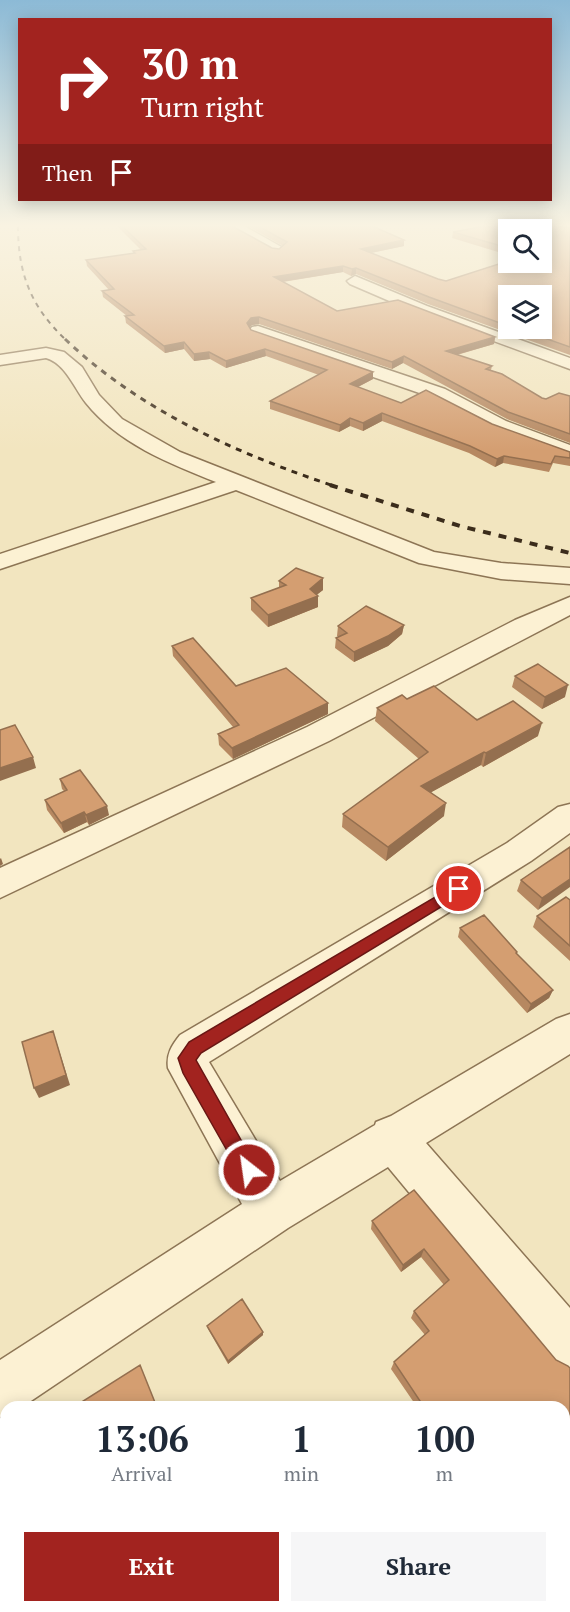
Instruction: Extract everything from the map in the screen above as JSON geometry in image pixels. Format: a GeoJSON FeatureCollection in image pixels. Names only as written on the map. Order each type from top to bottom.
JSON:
{"type":"FeatureCollection","features":[{"type":"Feature","properties":{"kind":"street"},"geometry":{"type":"LineString","coordinates":[[403,301],[570,364]]}},
{"type":"Feature","properties":{"kind":"street"},"geometry":{"type":"LineString","coordinates":[[258,331],[438,393],[499,425],[570,452]]}},
{"type":"Feature","properties":{"kind":"street"},"geometry":{"type":"LineString","coordinates":[[0,360],[46,353],[58,356],[75,371],[92,398],[115,423],[172,457],[235,483],[312,510],[428,558],[501,571],[570,576]]}},
{"type":"Feature","properties":{"kind":"street"},"geometry":{"type":"LineString","coordinates":[[0,562],[235,483]]}},
{"type":"Feature","properties":{"kind":"street"},"geometry":{"type":"LineString","coordinates":[[0,884],[318,734],[525,626],[570,605]]}},
{"type":"Feature","properties":{"kind":"street"},"geometry":{"type":"LineString","coordinates":[[272,1212],[189,1068],[187,1058],[195,1048],[509,858],[570,816]]}},
{"type":"Feature","properties":{"kind":"street"},"geometry":{"type":"LineString","coordinates":[[0,1391],[272,1212],[392,1137],[570,1032]]}},
{"type":"Feature","properties":{"kind":"street"},"geometry":{"type":"LineString","coordinates":[[392,1137],[570,1347]]}},
{"type":"Feature","properties":{"kind":"building"},"geometry":{"type":"Polygon","coordinates":[[[116,301],[319,301],[337,311],[401,301],[495,337],[446,351],[492,366],[486,369],[502,374],[542,398],[546,399],[559,393],[570,396],[570,434],[508,412],[404,356],[392,362],[259,317],[251,318],[247,323],[251,330],[373,372],[350,384],[401,403],[426,390],[492,424],[570,452],[570,458],[555,456],[551,464],[504,456],[497,459],[470,446],[382,413],[363,423],[350,418],[340,425],[270,401],[327,370],[265,349],[226,361],[209,352],[194,354],[184,342],[164,346],[125,316],[134,315],[116,301]]]}},
{"type":"Feature","properties":{"kind":"building"},"geometry":{"type":"Polygon","coordinates":[[[441,301],[498,301],[498,322],[441,301]]]}},
{"type":"Feature","properties":{"kind":"building"},"geometry":{"type":"Polygon","coordinates":[[[552,301],[570,301],[570,347],[547,339],[552,339],[552,301]]]}},
{"type":"Feature","properties":{"kind":"building"},"geometry":{"type":"Polygon","coordinates":[[[296,568],[323,578],[310,589],[318,596],[268,615],[251,598],[286,585],[279,581],[296,568]]]}},
{"type":"Feature","properties":{"kind":"building"},"geometry":{"type":"Polygon","coordinates":[[[366,606],[404,625],[388,636],[354,652],[336,638],[347,633],[338,626],[366,606]]]}},
{"type":"Feature","properties":{"kind":"building"},"geometry":{"type":"Polygon","coordinates":[[[193,638],[236,686],[286,668],[328,703],[232,748],[218,734],[239,725],[172,646],[193,638]]]}},
{"type":"Feature","properties":{"kind":"building"},"geometry":{"type":"Polygon","coordinates":[[[538,664],[568,685],[545,697],[515,676],[538,664]]]}},
{"type":"Feature","properties":{"kind":"building"},"geometry":{"type":"Polygon","coordinates":[[[434,686],[477,720],[513,701],[542,723],[421,786],[446,803],[388,847],[343,814],[428,752],[377,708],[402,695],[407,699],[434,686]]]}},
{"type":"Feature","properties":{"kind":"building"},"geometry":{"type":"Polygon","coordinates":[[[15,725],[33,757],[0,768],[0,730],[15,725]]]}},
{"type":"Feature","properties":{"kind":"building"},"geometry":{"type":"Polygon","coordinates":[[[80,770],[107,806],[86,815],[84,812],[61,823],[45,800],[67,790],[60,779],[80,770]]]}},
{"type":"Feature","properties":{"kind":"building"},"geometry":{"type":"Polygon","coordinates":[[[570,847],[570,879],[542,898],[521,880],[570,847]]]}},
{"type":"Feature","properties":{"kind":"building"},"geometry":{"type":"Polygon","coordinates":[[[566,897],[570,900],[570,946],[537,916],[566,897]]]}},
{"type":"Feature","properties":{"kind":"building"},"geometry":{"type":"Polygon","coordinates":[[[484,915],[516,953],[553,990],[531,1004],[460,928],[484,915]]]}},
{"type":"Feature","properties":{"kind":"building"},"geometry":{"type":"Polygon","coordinates":[[[53,1031],[66,1075],[34,1088],[22,1042],[53,1031]]]}},
{"type":"Feature","properties":{"kind":"building"},"geometry":{"type":"Polygon","coordinates":[[[414,1190],[556,1360],[570,1368],[570,1401],[420,1401],[394,1362],[429,1331],[414,1311],[449,1280],[424,1249],[403,1265],[372,1221],[414,1190]]]}},
{"type":"Feature","properties":{"kind":"building"},"geometry":{"type":"Polygon","coordinates":[[[242,1299],[263,1332],[228,1361],[207,1326],[242,1299]]]}},
{"type":"Feature","properties":{"kind":"building"},"geometry":{"type":"Polygon","coordinates":[[[140,1365],[154,1401],[83,1401],[140,1365]]]}},
{"type":"Feature","properties":{"kind":"railway"},"geometry":{"type":"LineString","coordinates":[[35,301],[65,339]]}},
{"type":"Feature","properties":{"kind":"railway"},"geometry":{"type":"LineString","coordinates":[[65,339],[125,387],[191,427],[262,460],[334,486]]}},
{"type":"Feature","properties":{"kind":"railway"},"geometry":{"type":"LineString","coordinates":[[330,485],[460,526],[570,553]]}},
{"type":"Feature","properties":{"kind":"route"},"geometry":{"type":"LineString","coordinates":[[249,1170],[189,1068],[187,1058],[195,1048],[459,889]]}}]}
